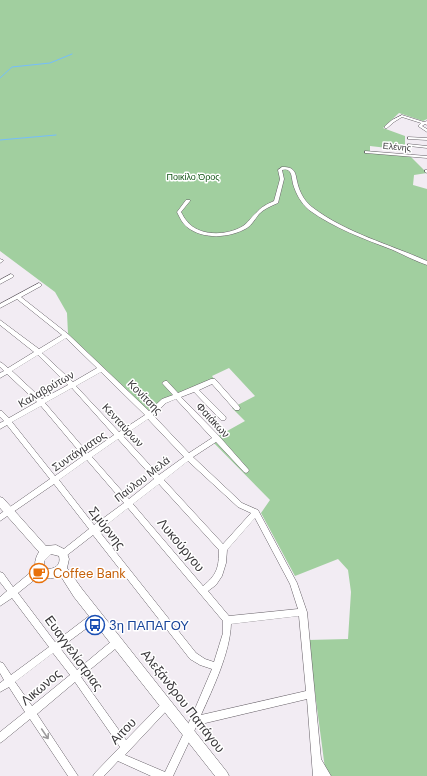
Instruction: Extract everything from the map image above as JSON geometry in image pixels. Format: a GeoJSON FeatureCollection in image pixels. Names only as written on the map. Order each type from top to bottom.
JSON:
{"type":"FeatureCollection","features":[{"type":"Feature","properties":{"kind":"street"},"geometry":{"type":"LineString","coordinates":[[386,128],[393,121],[402,116],[425,124],[427,131]]}},
{"type":"Feature","properties":{"kind":"street"},"geometry":{"type":"LineString","coordinates":[[409,138],[427,139]]}},
{"type":"Feature","properties":{"kind":"street"},"geometry":{"type":"LineString","coordinates":[[409,145],[427,147]]}},
{"type":"Feature","properties":{"kind":"street","name":"Ελένης"},"geometry":{"type":"LineString","coordinates":[[366,152],[427,157]]}},
{"type":"Feature","properties":{"kind":"street"},"geometry":{"type":"LineString","coordinates":[[188,201],[178,212],[181,220],[192,228],[204,233],[218,234],[234,231],[246,226],[260,210],[276,202],[282,179],[280,170],[287,168],[293,172],[302,200],[307,206],[317,213],[372,242],[427,263]]}},
{"type":"Feature","properties":{"kind":"street"},"geometry":{"type":"LineString","coordinates":[[0,282],[11,276]]}},
{"type":"Feature","properties":{"kind":"street"},"geometry":{"type":"LineString","coordinates":[[0,306],[39,285]]}},
{"type":"Feature","properties":{"kind":"street","name":"Κονίτσης"},"geometry":{"type":"LineString","coordinates":[[18,297],[66,335],[149,415],[188,457],[240,505],[256,512]]}},
{"type":"Feature","properties":{"kind":"street","name":"Κενταύρων"},"geometry":{"type":"LineString","coordinates":[[0,322],[38,352],[72,385],[120,435],[223,549]]}},
{"type":"Feature","properties":{"kind":"street"},"geometry":{"type":"LineString","coordinates":[[0,376],[9,372],[66,335]]}},
{"type":"Feature","properties":{"kind":"street","name":"Λυκούργου"},"geometry":{"type":"LineString","coordinates":[[0,364],[41,404],[128,503],[227,620]]}},
{"type":"Feature","properties":{"kind":"street","name":"Καλαβρύτων"},"geometry":{"type":"LineString","coordinates":[[0,426],[102,369]]}},
{"type":"Feature","properties":{"kind":"street","name":"Συντάγματος"},"geometry":{"type":"LineString","coordinates":[[0,518],[86,457],[149,415],[164,401],[195,390],[213,380],[237,408]]}},
{"type":"Feature","properties":{"kind":"street","name":"Φαιάκων"},"geometry":{"type":"LineString","coordinates":[[165,383],[246,470]]}},
{"type":"Feature","properties":{"kind":"street"},"geometry":{"type":"LineString","coordinates":[[195,390],[223,418]]}},
{"type":"Feature","properties":{"kind":"street","name":"Σμύρνης"},"geometry":{"type":"LineString","coordinates":[[0,414],[8,421],[55,479],[93,532],[193,656],[203,662],[217,667]]}},
{"type":"Feature","properties":{"kind":"street","name":"Παύλου Μελά"},"geometry":{"type":"LineString","coordinates":[[63,554],[188,457],[216,438]]}},
{"type":"Feature","properties":{"kind":"street"},"geometry":{"type":"LineString","coordinates":[[0,501],[45,552]]}},
{"type":"Feature","properties":{"kind":"street"},"geometry":{"type":"LineString","coordinates":[[202,591],[214,582],[223,566],[223,549],[256,512],[293,583],[302,612],[318,776]]}},
{"type":"Feature","properties":{"kind":"street"},"geometry":{"type":"LineString","coordinates":[[56,550],[63,554],[64,562],[61,568],[50,574],[44,573],[38,567],[39,559],[45,552],[56,550]]}},
{"type":"Feature","properties":{"kind":"street","name":"Αλεξάνδρου Παπάγου"},"geometry":{"type":"LineString","coordinates":[[61,568],[96,616],[167,704],[192,726],[223,776]]}},
{"type":"Feature","properties":{"kind":"street"},"geometry":{"type":"LineString","coordinates":[[0,602],[40,570]]}},
{"type":"Feature","properties":{"kind":"street","name":"Ευαγγελίστριας"},"geometry":{"type":"LineString","coordinates":[[0,576],[55,647],[125,747]]}},
{"type":"Feature","properties":{"kind":"street"},"geometry":{"type":"LineString","coordinates":[[168,776],[192,726],[217,667],[229,627],[227,620],[302,612]]}},
{"type":"Feature","properties":{"kind":"street"},"geometry":{"type":"LineString","coordinates":[[0,688],[96,616]]}},
{"type":"Feature","properties":{"kind":"street","name":"Λικωνος"},"geometry":{"type":"LineString","coordinates":[[0,738],[117,642]]}},
{"type":"Feature","properties":{"kind":"street"},"geometry":{"type":"LineString","coordinates":[[0,666],[73,776]]}},
{"type":"Feature","properties":{"kind":"street"},"geometry":{"type":"LineString","coordinates":[[192,726],[311,694]]}},
{"type":"Feature","properties":{"kind":"street","name":"Αιτου"},"geometry":{"type":"LineString","coordinates":[[98,776],[167,704]]}},
{"type":"Feature","properties":{"kind":"street"},"geometry":{"type":"LineString","coordinates":[[117,756],[162,776]]}},
{"type":"Feature","properties":{"kind":"street"},"geometry":{"type":"LineString","coordinates":[[316,759],[326,776]]}},
{"type":"Feature","properties":{"kind":"green space","name":"Ποικίλο Όρος"},"geometry":{"type":"Polygon","coordinates":[[[0,0],[427,0],[427,119],[423,121],[399,113],[383,128],[405,136],[405,150],[370,146],[370,151],[410,156],[427,173],[414,175],[413,185],[427,189],[427,776],[326,776],[308,640],[348,639],[351,592],[348,570],[338,559],[295,576],[261,513],[270,500],[211,440],[245,421],[232,408],[255,396],[229,368],[212,376],[214,379],[162,400],[149,413],[68,334],[67,313],[55,292],[0,251],[0,0]]]}},
{"type":"Feature","properties":{"kind":"waterway"},"geometry":{"type":"LineString","coordinates":[[0,78],[12,67],[50,63],[72,54]]}},
{"type":"Feature","properties":{"kind":"waterway"},"geometry":{"type":"LineString","coordinates":[[0,140],[56,135]]}},
{"type":"Feature","properties":{"kind":"place","name":"Coffee Bank"},"geometry":{"type":"Point","coordinates":[39,573]}},
{"type":"Feature","properties":{"kind":"place","name":"3η ΠΑΠΑΓΟΥ"},"geometry":{"type":"Point","coordinates":[95,625]}}]}
